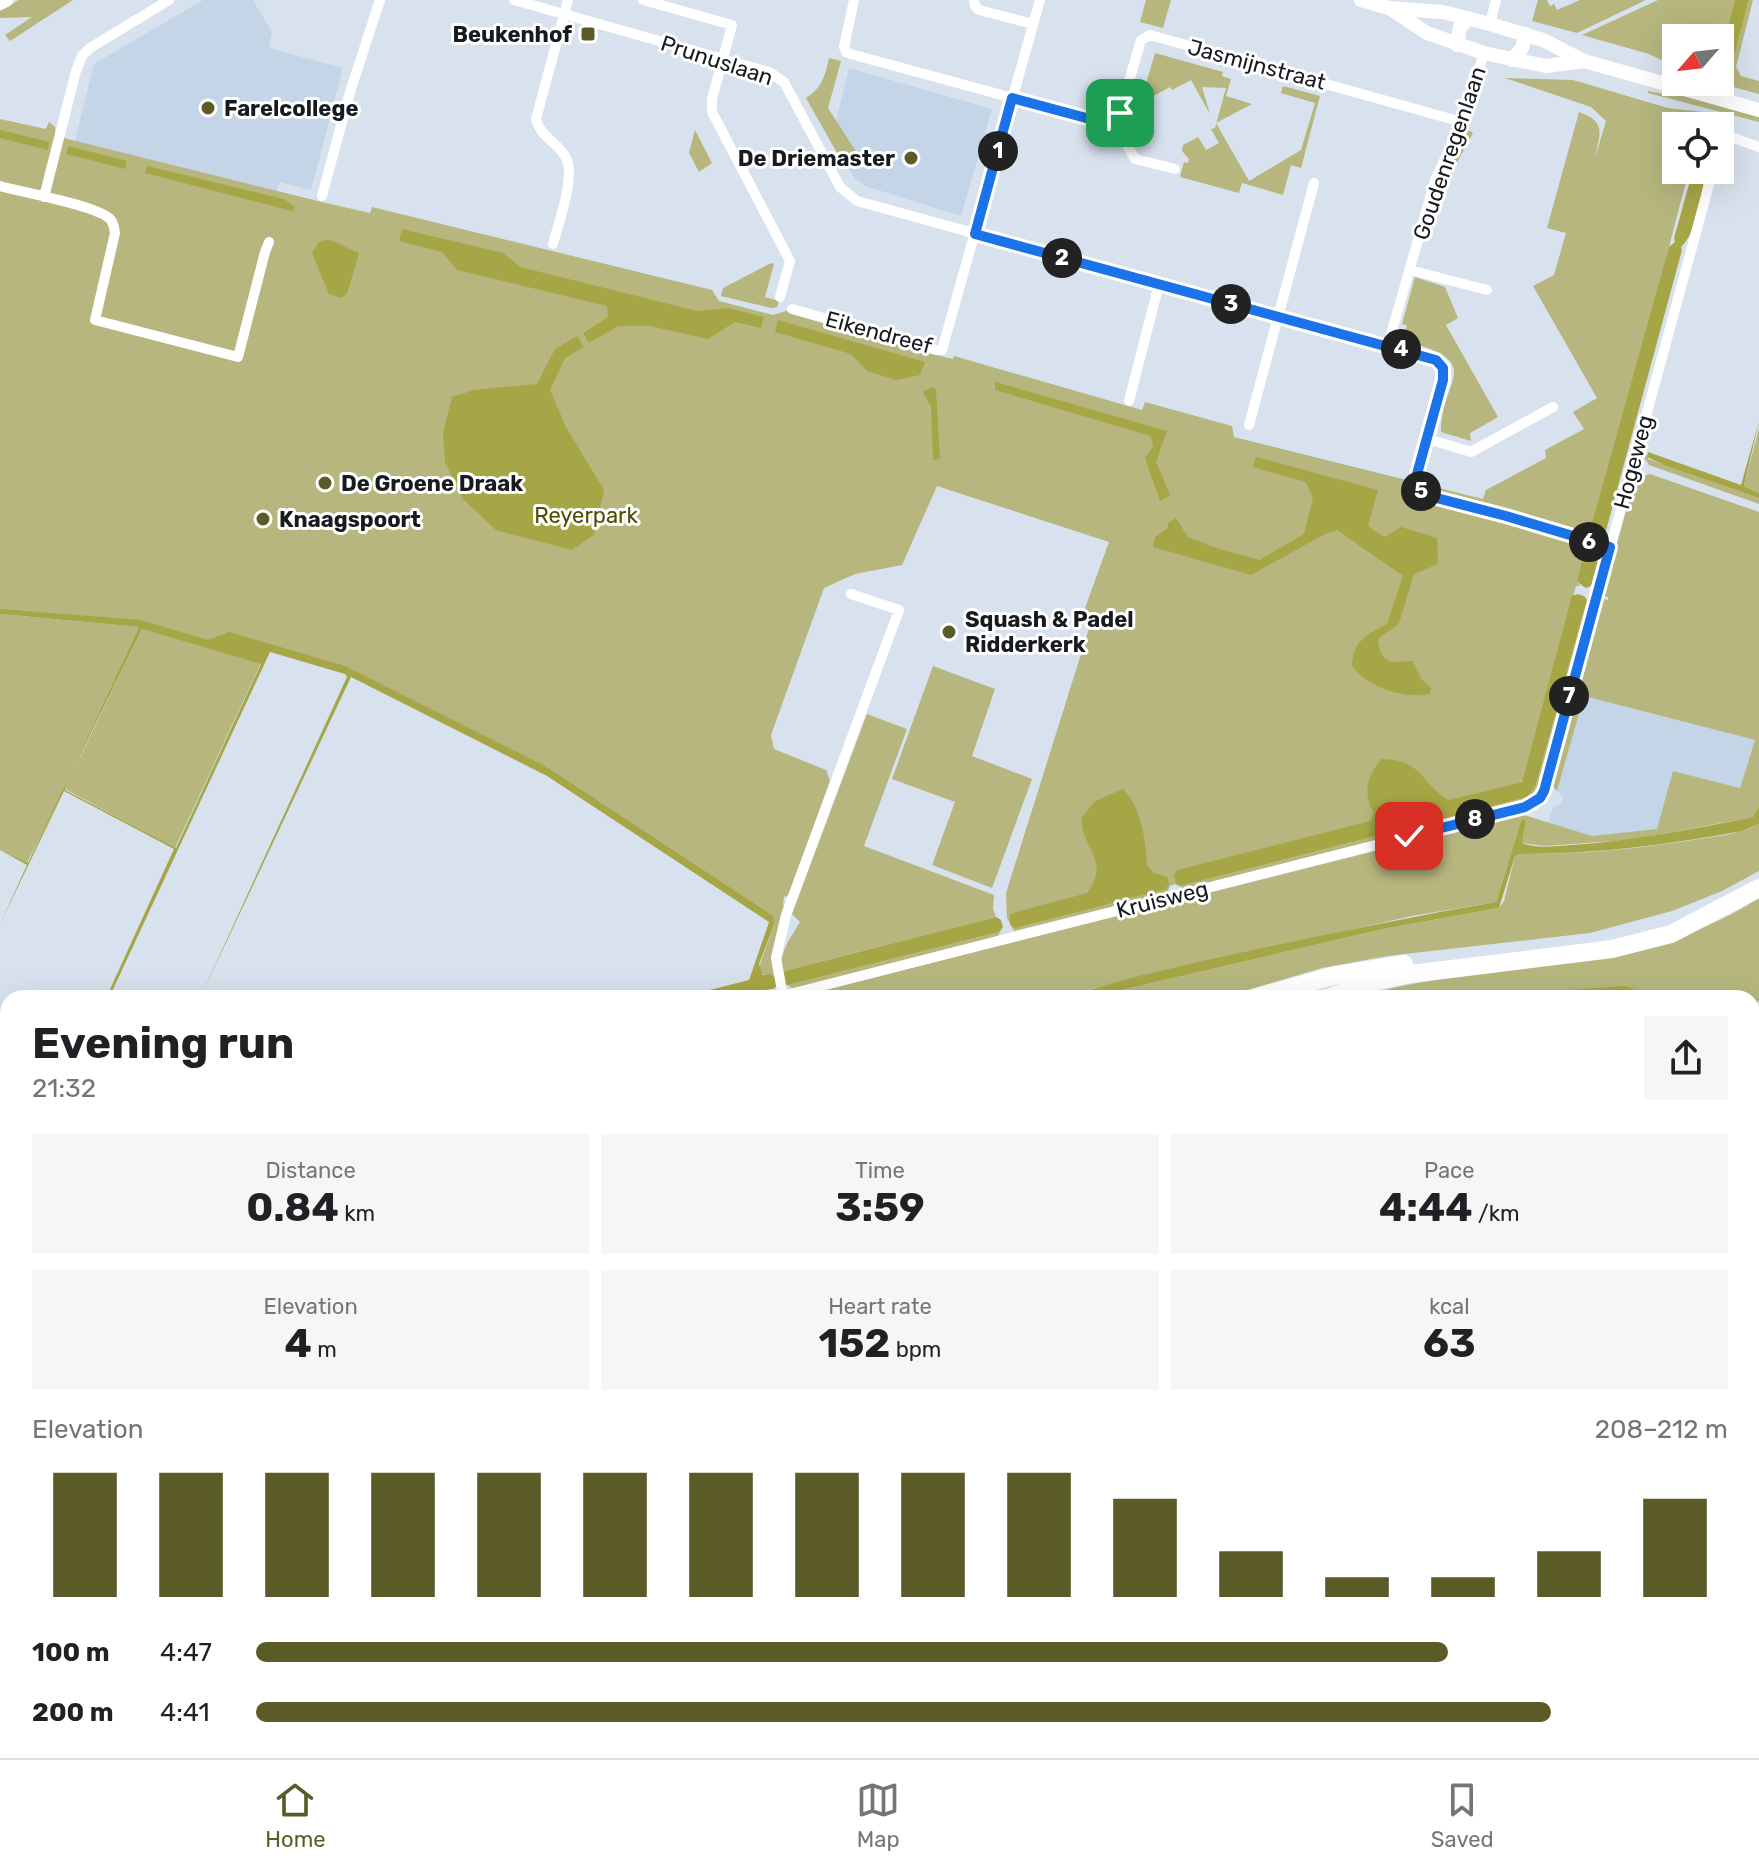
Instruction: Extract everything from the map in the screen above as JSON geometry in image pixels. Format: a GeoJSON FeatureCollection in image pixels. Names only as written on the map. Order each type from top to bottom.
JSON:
{"type":"FeatureCollection","features":[{"type":"Feature","properties":{"kind":"highway"},"geometry":{"type":"LineString","coordinates":[[1350,990],[1411,974],[1612,949],[1671,934],[1759,888]]}},
{"type":"Feature","properties":{"kind":"highway"},"geometry":{"type":"LineString","coordinates":[[1282,990],[1332,976],[1408,963],[1523,961]]}},
{"type":"Feature","properties":{"kind":"street"},"geometry":{"type":"LineString","coordinates":[[44,197],[82,56],[169,0]]}},
{"type":"Feature","properties":{"kind":"street"},"geometry":{"type":"LineString","coordinates":[[322,196],[350,92],[380,0]]}},
{"type":"Feature","properties":{"kind":"street","name":"Prunuslaan"},"geometry":{"type":"LineString","coordinates":[[514,0],[769,72],[784,82],[840,187],[857,201],[1436,360],[1443,368],[1443,380],[1416,485],[1425,495],[1606,546]]}},
{"type":"Feature","properties":{"kind":"street"},"geometry":{"type":"LineString","coordinates":[[553,244],[570,173],[566,157],[546,138],[536,119],[568,0]]}},
{"type":"Feature","properties":{"kind":"street"},"geometry":{"type":"LineString","coordinates":[[643,0],[732,25],[712,99],[712,112],[790,261],[780,297]]}},
{"type":"Feature","properties":{"kind":"street"},"geometry":{"type":"LineString","coordinates":[[854,0],[844,47],[847,53],[1116,126],[1135,159],[1175,169]]}},
{"type":"Feature","properties":{"kind":"street"},"geometry":{"type":"LineString","coordinates":[[974,0],[979,10],[1033,24]]}},
{"type":"Feature","properties":{"kind":"street"},"geometry":{"type":"LineString","coordinates":[[975,234],[1040,0]]}},
{"type":"Feature","properties":{"kind":"street"},"geometry":{"type":"LineString","coordinates":[[1361,0],[1389,8],[1433,10],[1469,18],[1526,34],[1584,61],[1759,110]]}},
{"type":"Feature","properties":{"kind":"street"},"geometry":{"type":"LineString","coordinates":[[1490,24],[1496,0]]}},
{"type":"Feature","properties":{"kind":"street"},"geometry":{"type":"LineString","coordinates":[[1389,8],[1420,30],[1484,53],[1546,66],[1584,61]]}},
{"type":"Feature","properties":{"kind":"street"},"geometry":{"type":"LineString","coordinates":[[1457,45],[1460,27],[1469,18]]}},
{"type":"Feature","properties":{"kind":"street"},"geometry":{"type":"LineString","coordinates":[[1512,60],[1522,48],[1526,34]]}},
{"type":"Feature","properties":{"kind":"street","name":"Jasmijnstraat"},"geometry":{"type":"LineString","coordinates":[[1116,126],[1141,40],[1150,35],[1462,122]]}},
{"type":"Feature","properties":{"kind":"street","name":"Goudenregenlaan"},"geometry":{"type":"LineString","coordinates":[[1388,345],[1435,180],[1462,122],[1484,53]]}},
{"type":"Feature","properties":{"kind":"street"},"geometry":{"type":"LineString","coordinates":[[1734,138],[1759,147]]}},
{"type":"Feature","properties":{"kind":"street"},"geometry":{"type":"LineString","coordinates":[[1249,425],[1314,183]]}},
{"type":"Feature","properties":{"kind":"street","name":"Hogeweg"},"geometry":{"type":"LineString","coordinates":[[1540,798],[1606,546],[1709,184]]}},
{"type":"Feature","properties":{"kind":"street"},"geometry":{"type":"LineString","coordinates":[[0,186],[101,213],[111,219],[115,233],[95,320],[238,357],[269,242]]}},
{"type":"Feature","properties":{"kind":"street","name":"Eikendreef"},"geometry":{"type":"LineString","coordinates":[[792,309],[942,350],[975,234]]}},
{"type":"Feature","properties":{"kind":"street"},"geometry":{"type":"LineString","coordinates":[[1410,270],[1487,290]]}},
{"type":"Feature","properties":{"kind":"street"},"geometry":{"type":"LineString","coordinates":[[1129,401],[1159,284]]}},
{"type":"Feature","properties":{"kind":"street"},"geometry":{"type":"LineString","coordinates":[[1428,439],[1471,452],[1553,407]]}},
{"type":"Feature","properties":{"kind":"street","name":"Kruisweg"},"geometry":{"type":"LineString","coordinates":[[851,594],[899,610],[786,915],[776,958],[779,989],[1525,807],[1540,798]]}},
{"type":"Feature","properties":{"kind":"shaded area","name":"Farelcollege"},"geometry":{"type":"Polygon","coordinates":[[[203,0],[253,0],[272,32],[269,48],[343,68],[311,190],[279,182],[275,197],[73,148],[94,64],[203,0]]]}},
{"type":"Feature","properties":{"kind":"shaded area"},"geometry":{"type":"Polygon","coordinates":[[[1735,0],[1749,0],[1734,56],[1734,24],[1728,24],[1735,0]]]}},
{"type":"Feature","properties":{"kind":"shaded area","name":"De Driemaster"},"geometry":{"type":"Polygon","coordinates":[[[849,68],[992,109],[961,216],[865,186],[854,178],[832,137],[849,68]]]}},
{"type":"Feature","properties":{"kind":"shaded area"},"geometry":{"type":"Polygon","coordinates":[[[0,130],[49,142],[48,150],[0,138],[0,130]]]}},
{"type":"Feature","properties":{"kind":"shaded area"},"geometry":{"type":"Polygon","coordinates":[[[68,146],[127,161],[125,169],[66,154],[68,146]]]}},
{"type":"Feature","properties":{"kind":"shaded area"},"geometry":{"type":"Polygon","coordinates":[[[147,166],[284,199],[295,207],[292,211],[145,173],[147,166]]]}},
{"type":"Feature","properties":{"kind":"shaded area"},"geometry":{"type":"Polygon","coordinates":[[[1689,184],[1703,184],[1691,231],[1681,247],[1591,586],[1586,588],[1577,582],[1584,552],[1689,184]]]}},
{"type":"Feature","properties":{"kind":"shaded area"},"geometry":{"type":"Polygon","coordinates":[[[402,229],[503,253],[520,267],[697,311],[728,308],[764,317],[761,328],[735,322],[708,339],[650,326],[618,326],[589,343],[583,333],[608,317],[607,306],[457,270],[442,252],[399,241],[402,229]]]}},
{"type":"Feature","properties":{"kind":"shaded area"},"geometry":{"type":"Polygon","coordinates":[[[328,239],[359,253],[347,294],[341,298],[329,294],[312,253],[318,243],[328,239]]]}},
{"type":"Feature","properties":{"kind":"shaded area"},"geometry":{"type":"Polygon","coordinates":[[[778,320],[925,362],[920,375],[896,380],[867,371],[851,354],[775,332],[778,320]]]}},
{"type":"Feature","properties":{"kind":"shaded area"},"geometry":{"type":"Polygon","coordinates":[[[577,336],[584,347],[565,358],[550,390],[566,427],[604,490],[594,535],[572,550],[496,530],[463,499],[445,462],[443,433],[452,397],[474,390],[537,384],[555,349],[577,336]]]}},
{"type":"Feature","properties":{"kind":"shaded area"},"geometry":{"type":"Polygon","coordinates":[[[995,382],[1167,431],[1156,462],[1170,495],[1160,501],[1145,458],[1153,447],[1151,436],[995,390],[995,382]]]}},
{"type":"Feature","properties":{"kind":"shaded area"},"geometry":{"type":"Polygon","coordinates":[[[932,387],[936,390],[940,459],[933,460],[931,407],[923,392],[932,387]]]}},
{"type":"Feature","properties":{"kind":"shaded area"},"geometry":{"type":"Polygon","coordinates":[[[1759,421],[1744,486],[1759,493],[1759,498],[1647,457],[1648,452],[1741,485],[1759,421]]]}},
{"type":"Feature","properties":{"kind":"shaded area"},"geometry":{"type":"Polygon","coordinates":[[[1256,457],[1378,490],[1368,526],[1384,537],[1401,527],[1437,538],[1438,564],[1414,574],[1399,623],[1378,641],[1386,659],[1413,661],[1421,679],[1431,688],[1430,694],[1408,695],[1387,690],[1367,680],[1352,666],[1355,650],[1362,639],[1387,624],[1403,576],[1337,530],[1251,575],[1153,547],[1155,537],[1176,518],[1188,537],[1260,560],[1304,534],[1313,498],[1306,482],[1253,467],[1256,457]]]}},
{"type":"Feature","properties":{"kind":"shaded area"},"geometry":{"type":"Polygon","coordinates":[[[1578,594],[1587,600],[1536,785],[1528,797],[1181,886],[1176,883],[1174,876],[1177,870],[1371,821],[1374,813],[1368,799],[1368,785],[1381,759],[1406,763],[1449,800],[1522,782],[1572,596],[1578,594]]]}},
{"type":"Feature","properties":{"kind":"shaded area"},"geometry":{"type":"Polygon","coordinates":[[[0,609],[141,620],[208,640],[229,632],[345,666],[545,766],[773,916],[775,922],[759,964],[763,975],[770,974],[775,978],[782,976],[784,971],[996,917],[1003,927],[999,932],[788,985],[777,984],[767,990],[710,990],[749,980],[769,922],[547,776],[351,677],[204,990],[347,677],[270,652],[113,990],[110,990],[174,849],[64,791],[0,924],[27,865],[0,850],[28,863],[65,785],[65,790],[176,848],[261,664],[142,629],[70,776],[139,627],[0,614],[0,609]]]}},
{"type":"Feature","properties":{"kind":"shaded area"},"geometry":{"type":"Polygon","coordinates":[[[1584,696],[1755,740],[1740,788],[1673,771],[1658,829],[1592,836],[1548,823],[1553,807],[1560,805],[1563,797],[1557,791],[1584,696]]]}},
{"type":"Feature","properties":{"kind":"shaded area"},"geometry":{"type":"Polygon","coordinates":[[[1123,789],[1138,814],[1147,865],[1154,873],[1167,877],[1169,884],[1166,889],[1015,928],[1010,925],[1010,914],[1087,893],[1097,870],[1082,827],[1082,817],[1095,801],[1123,789]]]}},
{"type":"Feature","properties":{"kind":"shaded area"},"geometry":{"type":"Polygon","coordinates":[[[1759,806],[1759,824],[1742,831],[1631,848],[1519,854],[1515,856],[1499,908],[1383,929],[1121,990],[1091,990],[1219,957],[1496,902],[1522,818],[1526,821],[1522,843],[1553,846],[1640,838],[1753,817],[1759,806]]]}},
{"type":"Feature","properties":{"kind":"shaded area"},"geometry":{"type":"Polygon","coordinates":[[[1625,986],[1636,990],[1569,990],[1625,986]]]}},
{"type":"Feature","properties":{"kind":"green space"},"geometry":{"type":"Polygon","coordinates":[[[19,0],[73,0],[10,41],[5,35],[32,17],[0,18],[0,11],[19,0]]]}},
{"type":"Feature","properties":{"kind":"green space"},"geometry":{"type":"Polygon","coordinates":[[[1146,0],[1171,0],[1163,28],[1140,22],[1146,0]]]}},
{"type":"Feature","properties":{"kind":"green space"},"geometry":{"type":"Polygon","coordinates":[[[1538,0],[1547,0],[1557,10],[1580,0],[1646,0],[1577,33],[1532,21],[1538,0]]]}},
{"type":"Feature","properties":{"kind":"green space"},"geometry":{"type":"Polygon","coordinates":[[[1658,0],[1735,0],[1728,24],[1662,24],[1662,60],[1582,35],[1658,0]]]}},
{"type":"Feature","properties":{"kind":"green space"},"geometry":{"type":"Polygon","coordinates":[[[1749,0],[1753,0],[1736,67],[1741,76],[1759,81],[1759,94],[1734,87],[1734,56],[1749,0]]]}},
{"type":"Feature","properties":{"kind":"green space"},"geometry":{"type":"Polygon","coordinates":[[[1155,53],[1223,72],[1222,76],[1231,79],[1226,96],[1252,104],[1216,123],[1226,88],[1202,87],[1210,114],[1191,80],[1148,99],[1152,108],[1141,114],[1138,111],[1155,53]]]}},
{"type":"Feature","properties":{"kind":"green space"},"geometry":{"type":"Polygon","coordinates":[[[829,58],[841,61],[828,108],[859,156],[847,162],[841,160],[806,98],[822,81],[829,58]]]}},
{"type":"Feature","properties":{"kind":"green space","name":"Reyerpark"},"geometry":{"type":"Polygon","coordinates":[[[1505,78],[1573,80],[1668,108],[1704,112],[1662,112],[1662,184],[1685,184],[1634,382],[1577,582],[1580,586],[1576,586],[1523,779],[1519,786],[1179,884],[1181,886],[1528,797],[1536,785],[1589,600],[1541,785],[1528,799],[1519,804],[1185,889],[1175,884],[1170,886],[1167,893],[1014,931],[1007,918],[1006,893],[1092,619],[1085,608],[1109,542],[937,486],[902,565],[855,574],[824,588],[771,735],[774,749],[826,770],[830,781],[789,895],[784,897],[784,913],[773,954],[775,978],[763,974],[759,967],[775,922],[551,774],[361,677],[273,648],[207,643],[134,621],[0,611],[0,119],[46,129],[49,122],[55,127],[56,136],[326,203],[370,213],[372,207],[712,290],[719,301],[773,315],[792,312],[1142,410],[1145,402],[1232,426],[1234,437],[1483,499],[1486,490],[1546,458],[1545,450],[1584,429],[1573,412],[1597,398],[1533,286],[1554,275],[1566,233],[1547,228],[1579,112],[1598,125],[1595,158],[1606,121],[1591,107],[1505,78]]]}},
{"type":"Feature","properties":{"kind":"green space"},"geometry":{"type":"Polygon","coordinates":[[[1283,86],[1320,96],[1301,168],[1291,165],[1283,195],[1242,183],[1239,193],[1180,177],[1184,162],[1188,163],[1189,159],[1182,151],[1183,145],[1198,137],[1206,150],[1219,143],[1211,129],[1215,128],[1216,123],[1249,181],[1301,150],[1315,103],[1281,93],[1283,86]]]}},
{"type":"Feature","properties":{"kind":"green space"},"geometry":{"type":"Polygon","coordinates":[[[1648,93],[1688,96],[1759,117],[1759,122],[1734,115],[1734,112],[1721,112],[1648,93]]]}},
{"type":"Feature","properties":{"kind":"green space"},"geometry":{"type":"Polygon","coordinates":[[[1465,127],[1473,133],[1439,196],[1465,127]]]}},
{"type":"Feature","properties":{"kind":"green space"},"geometry":{"type":"Polygon","coordinates":[[[695,130],[712,163],[699,172],[689,153],[695,130]]]}},
{"type":"Feature","properties":{"kind":"green space"},"geometry":{"type":"Polygon","coordinates":[[[774,264],[765,297],[779,301],[777,307],[721,296],[723,288],[774,264]]]}},
{"type":"Feature","properties":{"kind":"green space"},"geometry":{"type":"Polygon","coordinates":[[[1415,277],[1445,287],[1458,318],[1446,325],[1498,417],[1470,433],[1471,441],[1441,432],[1454,375],[1453,366],[1446,358],[1408,342],[1404,336],[1407,326],[1402,324],[1415,277]]]}},
{"type":"Feature","properties":{"kind":"green space"},"geometry":{"type":"Polygon","coordinates":[[[1759,428],[1759,493],[1744,486],[1759,428]]]}},
{"type":"Feature","properties":{"kind":"green space"},"geometry":{"type":"Polygon","coordinates":[[[1641,453],[1648,459],[1759,498],[1759,504],[1649,465],[1641,453]]]}},
{"type":"Feature","properties":{"kind":"green space"},"geometry":{"type":"Polygon","coordinates":[[[1650,474],[1759,512],[1759,806],[1753,817],[1630,840],[1544,846],[1522,843],[1526,821],[1522,818],[1496,902],[1412,916],[1088,990],[826,990],[1498,820],[1524,815],[1592,836],[1657,829],[1673,771],[1740,788],[1755,740],[1584,696],[1557,791],[1552,785],[1603,599],[1608,600],[1608,597],[1602,596],[1638,478],[1650,474]]]}},
{"type":"Feature","properties":{"kind":"green space"},"geometry":{"type":"Polygon","coordinates":[[[0,614],[139,627],[71,776],[142,629],[261,663],[175,848],[65,789],[66,786],[27,863],[0,850],[0,614]]]}},
{"type":"Feature","properties":{"kind":"green space"},"geometry":{"type":"Polygon","coordinates":[[[933,666],[995,689],[972,756],[1032,779],[992,888],[932,865],[955,802],[892,779],[933,666]]]}},
{"type":"Feature","properties":{"kind":"green space"},"geometry":{"type":"Polygon","coordinates":[[[867,714],[907,729],[864,846],[994,895],[996,917],[784,971],[782,976],[783,954],[800,922],[792,914],[867,714]]]}},
{"type":"Feature","properties":{"kind":"green space"},"geometry":{"type":"Polygon","coordinates":[[[1759,824],[1759,871],[1722,891],[1672,911],[1590,933],[1387,956],[1322,968],[1247,990],[1121,990],[1383,929],[1499,908],[1504,901],[1515,856],[1519,854],[1645,847],[1742,831],[1759,824]]]}},
{"type":"Feature","properties":{"kind":"green space"},"geometry":{"type":"Polygon","coordinates":[[[1759,898],[1759,990],[1385,990],[1613,954],[1664,941],[1713,923],[1759,898]]]}},
{"type":"Feature","properties":{"kind":"green space"},"geometry":{"type":"Polygon","coordinates":[[[1003,927],[998,936],[794,989],[784,983],[788,985],[999,932],[1003,927]]]}},
{"type":"Feature","properties":{"kind":"place","name":"Beukenhof"},"geometry":{"type":"Point","coordinates":[588,34]}},
{"type":"Feature","properties":{"kind":"place","name":"Farelcollege"},"geometry":{"type":"Point","coordinates":[208,108]}},
{"type":"Feature","properties":{"kind":"place","name":"De Driemaster"},"geometry":{"type":"Point","coordinates":[911,158]}},
{"type":"Feature","properties":{"kind":"place","name":"De Groene Draak"},"geometry":{"type":"Point","coordinates":[325,483]}},
{"type":"Feature","properties":{"kind":"place","name":"Knaagspoort"},"geometry":{"type":"Point","coordinates":[263,519]}},
{"type":"Feature","properties":{"kind":"place","name":"Squash & Padel Ridderkerk"},"geometry":{"type":"Point","coordinates":[949,632]}},
{"type":"Feature","properties":{"kind":"route"},"geometry":{"type":"LineString","coordinates":[[1120,113],[1116,126],[1012,98],[975,234],[1436,360],[1443,368],[1443,380],[1416,485],[1425,495],[1610,547],[1540,798],[1525,807],[1409,836]]}}]}
